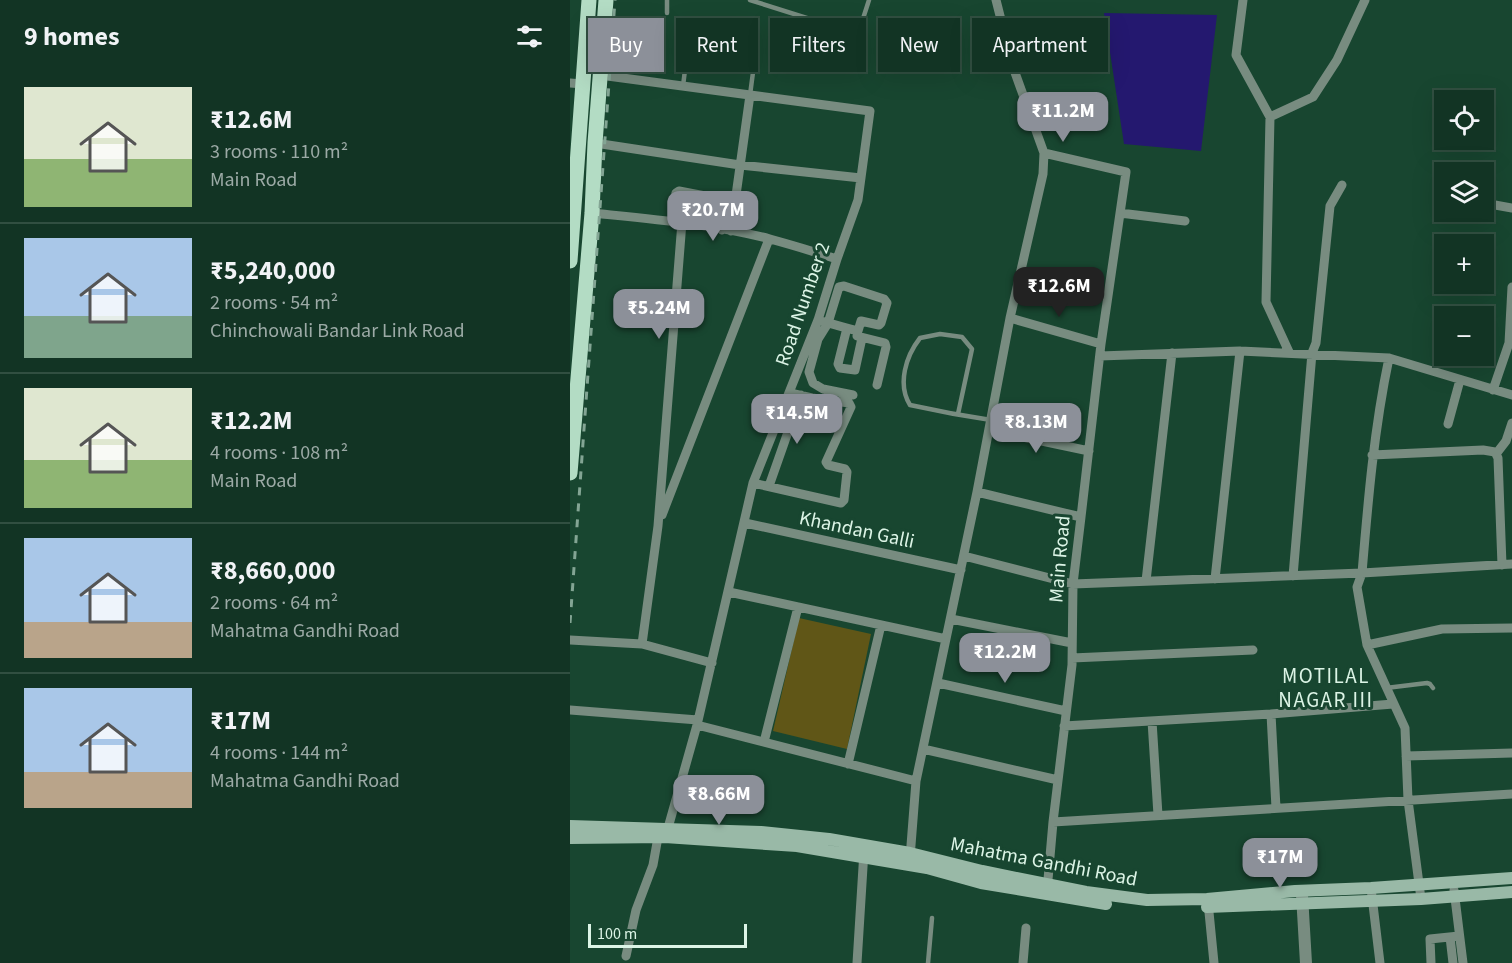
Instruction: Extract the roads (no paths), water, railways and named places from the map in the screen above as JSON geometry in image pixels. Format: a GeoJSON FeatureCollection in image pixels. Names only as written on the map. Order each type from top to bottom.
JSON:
{"type":"FeatureCollection","features":[{"type":"Feature","properties":{"kind":"main road"},"geometry":{"type":"LineString","coordinates":[[570,261],[576,84],[589,0]]}},
{"type":"Feature","properties":{"kind":"main road"},"geometry":{"type":"LineString","coordinates":[[570,465],[592,213],[606,0]]}},
{"type":"Feature","properties":{"kind":"main road","name":"Mahatma Gandhi Road"},"geometry":{"type":"LineString","coordinates":[[570,825],[664,834]]}},
{"type":"Feature","properties":{"kind":"main road","name":"Mahatma Gandhi Road"},"geometry":{"type":"LineString","coordinates":[[570,838],[761,832],[829,839],[864,852],[910,859],[981,883],[1047,889],[1138,908],[1299,897],[1372,894],[1421,899],[1512,892]]}},
{"type":"Feature","properties":{"kind":"main road","name":"Mahatma Gandhi Road"},"geometry":{"type":"LineString","coordinates":[[1372,894],[1420,885],[1512,878]]}},
{"type":"Feature","properties":{"kind":"street"},"geometry":{"type":"LineString","coordinates":[[910,859],[916,782],[977,492],[1010,318],[1043,174],[1044,153],[1012,67],[996,0]]}},
{"type":"Feature","properties":{"kind":"street"},"geometry":{"type":"LineString","coordinates":[[1243,0],[1236,55],[1270,117],[1266,302],[1289,352]]}},
{"type":"Feature","properties":{"kind":"street"},"geometry":{"type":"LineString","coordinates":[[1270,117],[1313,97],[1337,60],[1365,0]]}},
{"type":"Feature","properties":{"kind":"street","name":"Road Number 2"},"geometry":{"type":"LineString","coordinates":[[600,75],[870,111],[858,200],[818,320],[753,483],[697,722],[664,834],[636,910],[626,956]]}},
{"type":"Feature","properties":{"kind":"street"},"geometry":{"type":"LineString","coordinates":[[725,227],[740,165],[750,95]]}},
{"type":"Feature","properties":{"kind":"street"},"geometry":{"type":"LineString","coordinates":[[595,143],[740,165],[861,178]]}},
{"type":"Feature","properties":{"kind":"street","name":"Main Road"},"geometry":{"type":"LineString","coordinates":[[1044,153],[1126,172],[1101,344],[1073,584],[1072,658],[1047,889]]}},
{"type":"Feature","properties":{"kind":"street"},"geometry":{"type":"LineString","coordinates":[[1293,576],[1312,353],[1316,343],[1330,206],[1342,185]]}},
{"type":"Feature","properties":{"kind":"street"},"geometry":{"type":"LineString","coordinates":[[725,227],[726,200],[679,191],[676,193],[674,208],[676,212],[725,227],[837,259]]}},
{"type":"Feature","properties":{"kind":"street"},"geometry":{"type":"LineString","coordinates":[[1494,205],[1512,208]]}},
{"type":"Feature","properties":{"kind":"street"},"geometry":{"type":"LineString","coordinates":[[592,213],[725,227]]}},
{"type":"Feature","properties":{"kind":"street"},"geometry":{"type":"LineString","coordinates":[[1120,213],[1185,221]]}},
{"type":"Feature","properties":{"kind":"street"},"geometry":{"type":"LineString","coordinates":[[642,644],[658,526],[682,222]]}},
{"type":"Feature","properties":{"kind":"street"},"geometry":{"type":"LineString","coordinates":[[658,526],[769,239]]}},
{"type":"Feature","properties":{"kind":"street"},"geometry":{"type":"LineString","coordinates":[[847,328],[838,364],[840,368],[855,370],[861,321],[879,325],[887,303],[884,299],[844,286],[839,287],[828,323],[818,339],[809,377],[813,383],[823,389],[853,395]]}},
{"type":"Feature","properties":{"kind":"street"},"geometry":{"type":"LineString","coordinates":[[1493,390],[1509,343],[1512,287]]}},
{"type":"Feature","properties":{"kind":"street"},"geometry":{"type":"LineString","coordinates":[[1010,318],[1101,344]]}},
{"type":"Feature","properties":{"kind":"street"},"geometry":{"type":"LineString","coordinates":[[818,320],[847,328],[885,343],[877,385]]}},
{"type":"Feature","properties":{"kind":"street"},"geometry":{"type":"LineString","coordinates":[[1215,579],[1240,351]]}},
{"type":"Feature","properties":{"kind":"street"},"geometry":{"type":"LineString","coordinates":[[1100,356],[1240,351],[1389,358],[1512,395]]}},
{"type":"Feature","properties":{"kind":"street"},"geometry":{"type":"LineString","coordinates":[[1146,581],[1172,353]]}},
{"type":"Feature","properties":{"kind":"street"},"geometry":{"type":"LineString","coordinates":[[1389,358],[1372,455],[1362,573],[1357,587],[1367,645],[1405,728],[1408,800],[1421,899]]}},
{"type":"Feature","properties":{"kind":"street"},"geometry":{"type":"LineString","coordinates":[[1448,424],[1460,380]]}},
{"type":"Feature","properties":{"kind":"street"},"geometry":{"type":"LineString","coordinates":[[753,483],[841,503],[844,500],[846,468],[828,465],[826,462],[851,407],[849,403],[790,393]]}},
{"type":"Feature","properties":{"kind":"street"},"geometry":{"type":"LineString","coordinates":[[769,486],[801,395]]}},
{"type":"Feature","properties":{"kind":"street"},"geometry":{"type":"LineString","coordinates":[[1496,454],[1506,441],[1512,423]]}},
{"type":"Feature","properties":{"kind":"street"},"geometry":{"type":"LineString","coordinates":[[989,430],[1089,451]]}},
{"type":"Feature","properties":{"kind":"street"},"geometry":{"type":"LineString","coordinates":[[1372,455],[1483,450],[1495,452],[1498,458],[1502,565]]}},
{"type":"Feature","properties":{"kind":"street"},"geometry":{"type":"LineString","coordinates":[[977,492],[1081,517]]}},
{"type":"Feature","properties":{"kind":"street","name":"Khandan Galli"},"geometry":{"type":"LineString","coordinates":[[745,523],[961,570]]}},
{"type":"Feature","properties":{"kind":"street"},"geometry":{"type":"LineString","coordinates":[[964,556],[1073,584],[1362,573],[1512,564]]}},
{"type":"Feature","properties":{"kind":"street"},"geometry":{"type":"LineString","coordinates":[[729,592],[946,639]]}},
{"type":"Feature","properties":{"kind":"street"},"geometry":{"type":"LineString","coordinates":[[764,742],[798,607]]}},
{"type":"Feature","properties":{"kind":"street"},"geometry":{"type":"LineString","coordinates":[[951,619],[1072,643]]}},
{"type":"Feature","properties":{"kind":"street"},"geometry":{"type":"LineString","coordinates":[[849,764],[881,625]]}},
{"type":"Feature","properties":{"kind":"street"},"geometry":{"type":"LineString","coordinates":[[1367,645],[1442,629],[1512,628]]}},
{"type":"Feature","properties":{"kind":"street"},"geometry":{"type":"LineString","coordinates":[[570,640],[642,644],[711,663]]}},
{"type":"Feature","properties":{"kind":"street"},"geometry":{"type":"LineString","coordinates":[[1072,658],[1253,650]]}},
{"type":"Feature","properties":{"kind":"street"},"geometry":{"type":"LineString","coordinates":[[938,683],[1066,711]]}},
{"type":"Feature","properties":{"kind":"street"},"geometry":{"type":"LineString","coordinates":[[1064,726],[1271,714],[1393,704]]}},
{"type":"Feature","properties":{"kind":"street"},"geometry":{"type":"LineString","coordinates":[[570,710],[697,722],[916,782]]}},
{"type":"Feature","properties":{"kind":"street"},"geometry":{"type":"LineString","coordinates":[[1271,714],[1276,808]]}},
{"type":"Feature","properties":{"kind":"street"},"geometry":{"type":"LineString","coordinates":[[1152,721],[1158,815]]}},
{"type":"Feature","properties":{"kind":"street"},"geometry":{"type":"LineString","coordinates":[[923,749],[1058,780]]}},
{"type":"Feature","properties":{"kind":"street"},"geometry":{"type":"LineString","coordinates":[[1406,756],[1512,753]]}},
{"type":"Feature","properties":{"kind":"street"},"geometry":{"type":"LineString","coordinates":[[1053,822],[1512,794]]}},
{"type":"Feature","properties":{"kind":"street"},"geometry":{"type":"LineString","coordinates":[[857,963],[864,852]]}},
{"type":"Feature","properties":{"kind":"street"},"geometry":{"type":"LineString","coordinates":[[1453,882],[1455,896],[1453,963]]}},
{"type":"Feature","properties":{"kind":"street"},"geometry":{"type":"LineString","coordinates":[[1372,894],[1380,963]]}},
{"type":"Feature","properties":{"kind":"street"},"geometry":{"type":"LineString","coordinates":[[1299,897],[1299,963]]}},
{"type":"Feature","properties":{"kind":"street"},"geometry":{"type":"LineString","coordinates":[[1299,897],[1306,963]]}},
{"type":"Feature","properties":{"kind":"street"},"geometry":{"type":"LineString","coordinates":[[1208,903],[1214,963]]}},
{"type":"Feature","properties":{"kind":"street"},"geometry":{"type":"LineString","coordinates":[[1023,963],[1026,928]]}},
{"type":"Feature","properties":{"kind":"street"},"geometry":{"type":"LineString","coordinates":[[1431,963],[1430,939],[1455,937]]}},
{"type":"Feature","properties":{"kind":"street"},"geometry":{"type":"LineString","coordinates":[[1455,937],[1463,963]]}},
{"type":"Feature","properties":{"kind":"lane"},"geometry":{"type":"LineString","coordinates":[[667,0],[667,13]]}},
{"type":"Feature","properties":{"kind":"lane"},"geometry":{"type":"LineString","coordinates":[[750,0],[848,31],[860,28],[869,0]]}},
{"type":"Feature","properties":{"kind":"lane"},"geometry":{"type":"LineString","coordinates":[[683,86],[685,72]]}},
{"type":"Feature","properties":{"kind":"lane"},"geometry":{"type":"LineString","coordinates":[[750,95],[753,72]]}},
{"type":"Feature","properties":{"kind":"lane"},"geometry":{"type":"LineString","coordinates":[[958,414],[972,349],[962,337],[940,334],[921,338],[911,350],[905,371],[904,395],[910,405],[958,414],[991,420]]}},
{"type":"Feature","properties":{"kind":"lane"},"geometry":{"type":"LineString","coordinates":[[1386,688],[1427,683],[1433,688]]}},
{"type":"Feature","properties":{"kind":"lane"},"geometry":{"type":"LineString","coordinates":[[928,963],[932,918]]}},
{"type":"Feature","properties":{"kind":"railway"},"geometry":{"type":"LineString","coordinates":[[570,623],[615,0]]}},
{"type":"Feature","properties":{"kind":"district","name":"MOTILAL NAGAR III"},"geometry":{"type":"Point","coordinates":[1326,688]}}]}
